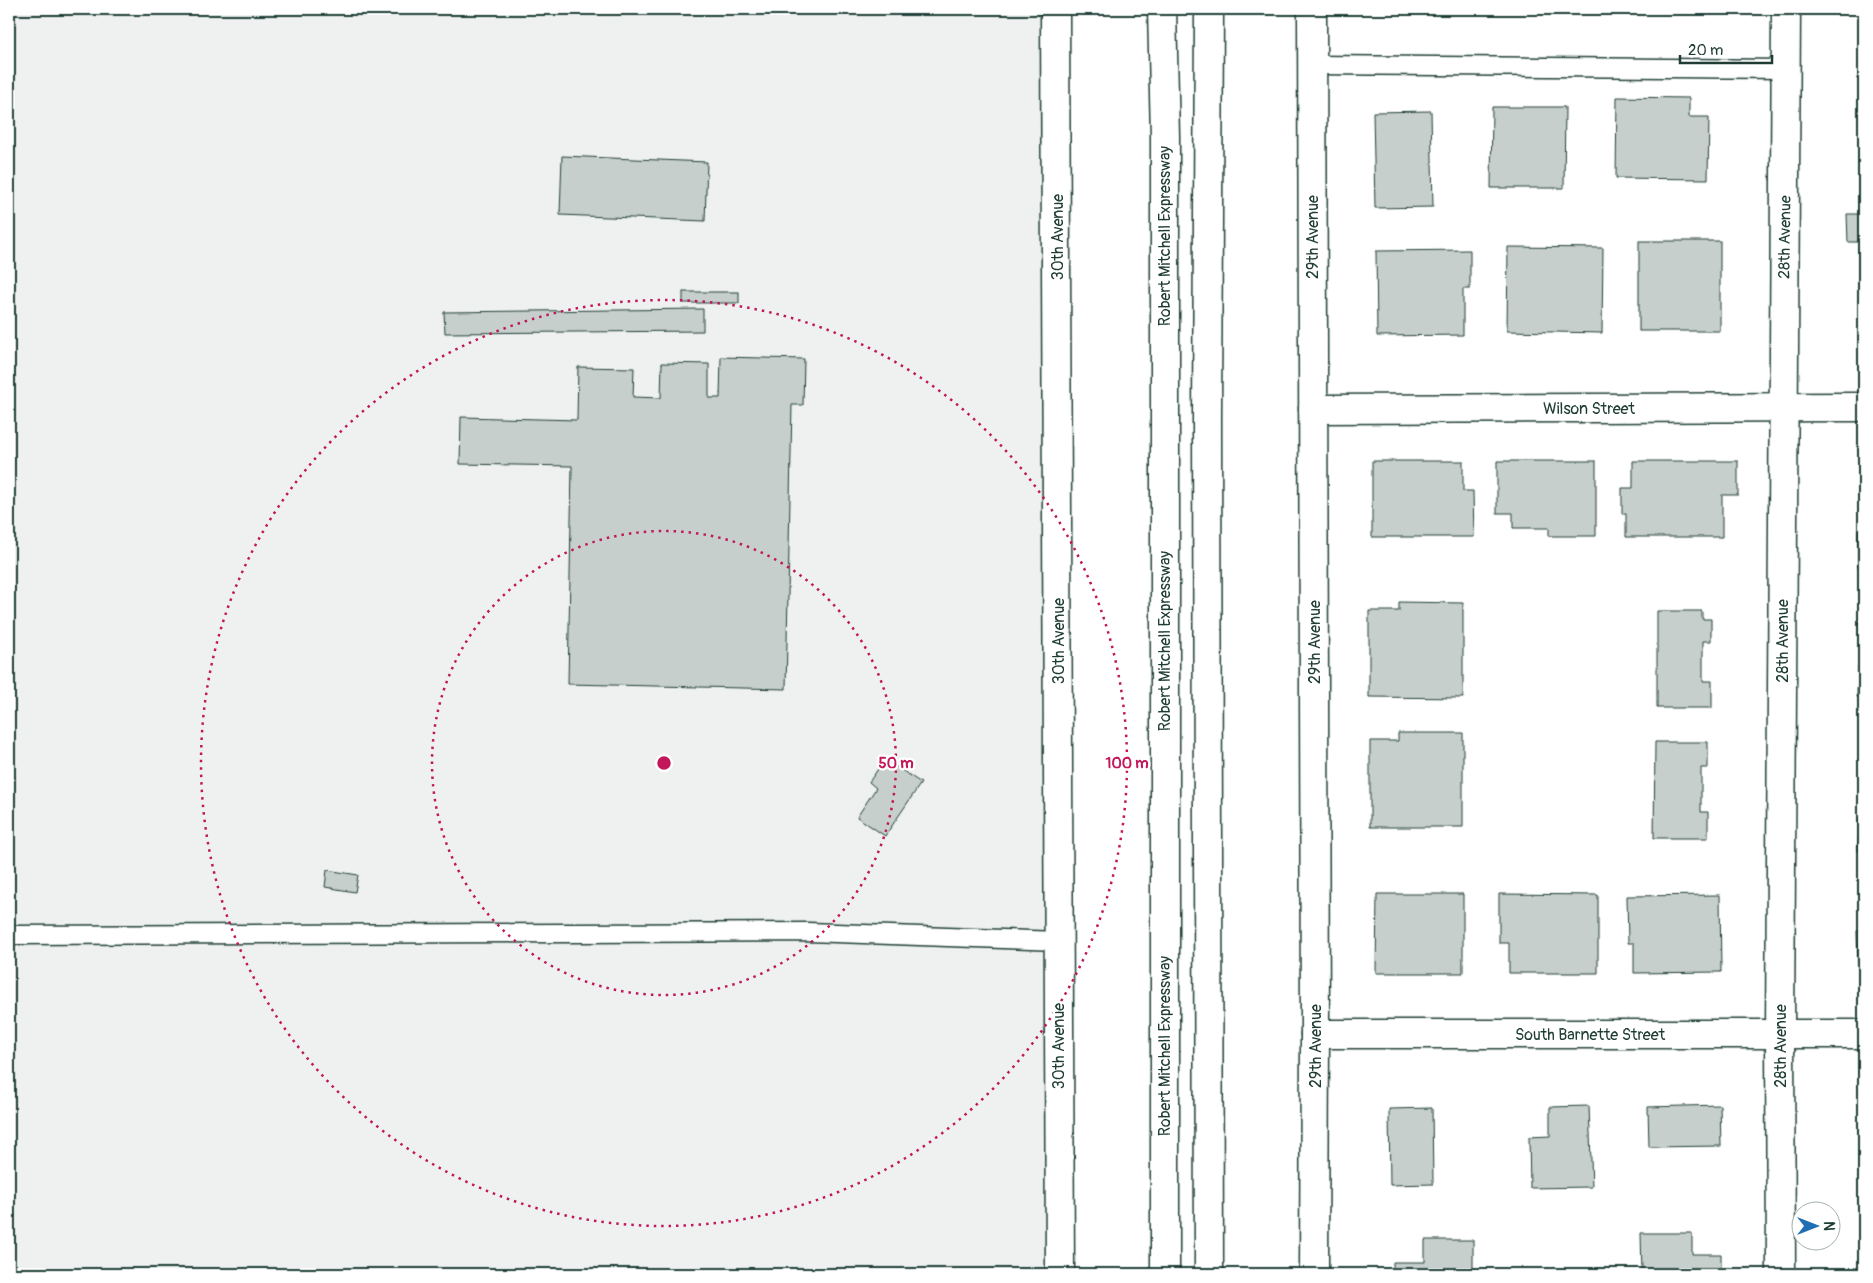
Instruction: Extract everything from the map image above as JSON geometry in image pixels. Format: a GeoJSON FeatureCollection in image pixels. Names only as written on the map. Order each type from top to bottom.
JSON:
{"type":"FeatureCollection","features":[{"type":"Feature","properties":{"kind":"main road","name":"30th Avenue"},"geometry":{"type":"LineString","coordinates":[[1055,9],[1060,1274]]}},
{"type":"Feature","properties":{"kind":"main road","name":"Robert Mitchell Expressway"},"geometry":{"type":"LineString","coordinates":[[1162,9],[1164,137],[1165,1274]]}},
{"type":"Feature","properties":{"kind":"main road"},"geometry":{"type":"LineString","coordinates":[[1209,9],[1207,430],[1210,1274]]}},
{"type":"Feature","properties":{"kind":"main road","name":"29th Avenue"},"geometry":{"type":"LineString","coordinates":[[1312,9],[1314,1274]]}},
{"type":"Feature","properties":{"kind":"main road","name":"28th Avenue"},"geometry":{"type":"LineString","coordinates":[[1781,1274],[1780,1035],[1786,9]]}},
{"type":"Feature","properties":{"kind":"main road","name":"Wilson Street"},"geometry":{"type":"LineString","coordinates":[[1313,409],[1864,407]]}},
{"type":"Feature","properties":{"kind":"main road","name":"South Barnette Street"},"geometry":{"type":"LineString","coordinates":[[1315,1034],[1864,1034]]}},
{"type":"Feature","properties":{"kind":"lane"},"geometry":{"type":"LineString","coordinates":[[1312,65],[1786,69]]}},
{"type":"Feature","properties":{"kind":"lane"},"geometry":{"type":"LineString","coordinates":[[9,935],[808,932],[1058,941]]}},
{"type":"Feature","properties":{"kind":"shaded area"},"geometry":{"type":"Polygon","coordinates":[[[9,9],[1049,9],[1053,1274],[9,1274],[9,9]]]}},
{"type":"Feature","properties":{"kind":"building"},"geometry":{"type":"Polygon","coordinates":[[[1577,9],[1577,10],[1508,10],[1577,9]]]}},
{"type":"Feature","properties":{"kind":"building"},"geometry":{"type":"Polygon","coordinates":[[[1617,97],[1689,98],[1689,117],[1709,117],[1708,179],[1616,178],[1617,97]]]}},
{"type":"Feature","properties":{"kind":"building"},"geometry":{"type":"Polygon","coordinates":[[[1492,107],[1565,107],[1564,188],[1491,188],[1492,107]]]}},
{"type":"Feature","properties":{"kind":"building"},"geometry":{"type":"Polygon","coordinates":[[[1431,111],[1433,207],[1375,208],[1373,112],[1431,111]]]}},
{"type":"Feature","properties":{"kind":"building"},"geometry":{"type":"Polygon","coordinates":[[[562,156],[707,162],[705,221],[560,215],[562,156]]]}},
{"type":"Feature","properties":{"kind":"building"},"geometry":{"type":"Polygon","coordinates":[[[1847,214],[1864,214],[1864,242],[1848,242],[1847,214]]]}},
{"type":"Feature","properties":{"kind":"building"},"geometry":{"type":"Polygon","coordinates":[[[1639,241],[1720,241],[1720,331],[1639,331],[1639,241]]]}},
{"type":"Feature","properties":{"kind":"building"},"geometry":{"type":"Polygon","coordinates":[[[1508,247],[1603,248],[1602,333],[1507,331],[1508,247]]]}},
{"type":"Feature","properties":{"kind":"building"},"geometry":{"type":"Polygon","coordinates":[[[1470,250],[1470,289],[1463,289],[1463,335],[1377,336],[1376,251],[1470,250]]]}},
{"type":"Feature","properties":{"kind":"building"},"geometry":{"type":"Polygon","coordinates":[[[683,292],[739,292],[739,303],[683,303],[683,292]]]}},
{"type":"Feature","properties":{"kind":"building"},"geometry":{"type":"Polygon","coordinates":[[[1862,294],[1864,294],[1864,346],[1862,346],[1862,294]]]}},
{"type":"Feature","properties":{"kind":"building"},"geometry":{"type":"Polygon","coordinates":[[[703,309],[703,331],[445,333],[444,312],[703,309]]]}},
{"type":"Feature","properties":{"kind":"building"},"geometry":{"type":"Polygon","coordinates":[[[721,357],[804,359],[803,405],[792,405],[786,689],[568,684],[572,466],[460,464],[461,417],[577,420],[578,367],[634,368],[633,397],[661,398],[662,363],[709,364],[709,398],[720,398],[721,357]]]}},
{"type":"Feature","properties":{"kind":"building"},"geometry":{"type":"Polygon","coordinates":[[[1372,461],[1463,461],[1463,491],[1473,491],[1474,537],[1372,537],[1372,461]]]}},
{"type":"Feature","properties":{"kind":"building"},"geometry":{"type":"Polygon","coordinates":[[[1497,461],[1596,461],[1596,536],[1549,536],[1549,528],[1513,528],[1513,513],[1497,513],[1497,461]]]}},
{"type":"Feature","properties":{"kind":"building"},"geometry":{"type":"Polygon","coordinates":[[[1633,461],[1738,461],[1738,495],[1722,495],[1722,537],[1626,537],[1626,514],[1622,514],[1622,488],[1633,488],[1633,461]]]}},
{"type":"Feature","properties":{"kind":"building"},"geometry":{"type":"Polygon","coordinates":[[[1861,488],[1864,488],[1864,523],[1861,523],[1861,488]]]}},
{"type":"Feature","properties":{"kind":"building"},"geometry":{"type":"Polygon","coordinates":[[[1858,530],[1864,530],[1864,567],[1858,567],[1858,530]]]}},
{"type":"Feature","properties":{"kind":"building"},"geometry":{"type":"Polygon","coordinates":[[[1399,602],[1463,603],[1463,698],[1369,697],[1369,611],[1399,611],[1399,602]]]}},
{"type":"Feature","properties":{"kind":"building"},"geometry":{"type":"Polygon","coordinates":[[[1657,611],[1702,611],[1702,619],[1711,619],[1711,641],[1703,641],[1703,681],[1712,681],[1712,708],[1657,708],[1657,611]]]}},
{"type":"Feature","properties":{"kind":"building"},"geometry":{"type":"Polygon","coordinates":[[[1859,618],[1864,618],[1864,652],[1860,652],[1859,618]]]}},
{"type":"Feature","properties":{"kind":"building"},"geometry":{"type":"Polygon","coordinates":[[[1858,666],[1864,666],[1864,697],[1857,697],[1858,666]]]}},
{"type":"Feature","properties":{"kind":"building"},"geometry":{"type":"Polygon","coordinates":[[[1398,733],[1463,733],[1463,827],[1370,827],[1370,741],[1398,741],[1398,733]]]}},
{"type":"Feature","properties":{"kind":"building"},"geometry":{"type":"Polygon","coordinates":[[[1655,742],[1708,742],[1708,768],[1701,768],[1701,812],[1708,812],[1708,838],[1654,838],[1655,742]]]}},
{"type":"Feature","properties":{"kind":"building"},"geometry":{"type":"Polygon","coordinates":[[[1862,754],[1864,754],[1864,783],[1861,783],[1862,754]]]}},
{"type":"Feature","properties":{"kind":"building"},"geometry":{"type":"Polygon","coordinates":[[[885,759],[921,783],[885,836],[857,817],[876,788],[869,782],[885,759]]]}},
{"type":"Feature","properties":{"kind":"building"},"geometry":{"type":"Polygon","coordinates":[[[1859,818],[1864,818],[1864,852],[1858,851],[1859,818]]]}},
{"type":"Feature","properties":{"kind":"building"},"geometry":{"type":"Polygon","coordinates":[[[327,870],[358,875],[355,892],[325,887],[327,870]]]}},
{"type":"Feature","properties":{"kind":"building"},"geometry":{"type":"Polygon","coordinates":[[[1862,885],[1864,885],[1864,917],[1861,917],[1862,885]]]}},
{"type":"Feature","properties":{"kind":"building"},"geometry":{"type":"Polygon","coordinates":[[[1377,894],[1463,894],[1463,973],[1376,973],[1377,894]]]}},
{"type":"Feature","properties":{"kind":"building"},"geometry":{"type":"Polygon","coordinates":[[[1499,894],[1598,895],[1598,973],[1509,973],[1509,943],[1499,943],[1499,894]]]}},
{"type":"Feature","properties":{"kind":"building"},"geometry":{"type":"Polygon","coordinates":[[[1720,895],[1721,972],[1634,973],[1634,943],[1628,943],[1627,896],[1720,895]]]}},
{"type":"Feature","properties":{"kind":"building"},"geometry":{"type":"Polygon","coordinates":[[[1857,931],[1864,931],[1864,962],[1858,963],[1857,931]]]}},
{"type":"Feature","properties":{"kind":"building"},"geometry":{"type":"Polygon","coordinates":[[[1720,1105],[1721,1146],[1649,1147],[1648,1107],[1720,1105]]]}},
{"type":"Feature","properties":{"kind":"building"},"geometry":{"type":"Polygon","coordinates":[[[1589,1106],[1592,1187],[1530,1188],[1529,1137],[1550,1136],[1550,1107],[1589,1106]]]}},
{"type":"Feature","properties":{"kind":"building"},"geometry":{"type":"Polygon","coordinates":[[[1432,1108],[1433,1184],[1390,1185],[1389,1109],[1432,1108]]]}},
{"type":"Feature","properties":{"kind":"building"},"geometry":{"type":"Polygon","coordinates":[[[1641,1233],[1692,1233],[1692,1254],[1721,1254],[1721,1274],[1642,1274],[1641,1233]]]}},
{"type":"Feature","properties":{"kind":"building"},"geometry":{"type":"Polygon","coordinates":[[[1425,1240],[1473,1240],[1473,1274],[1393,1274],[1393,1262],[1425,1262],[1425,1240]]]}}]}
